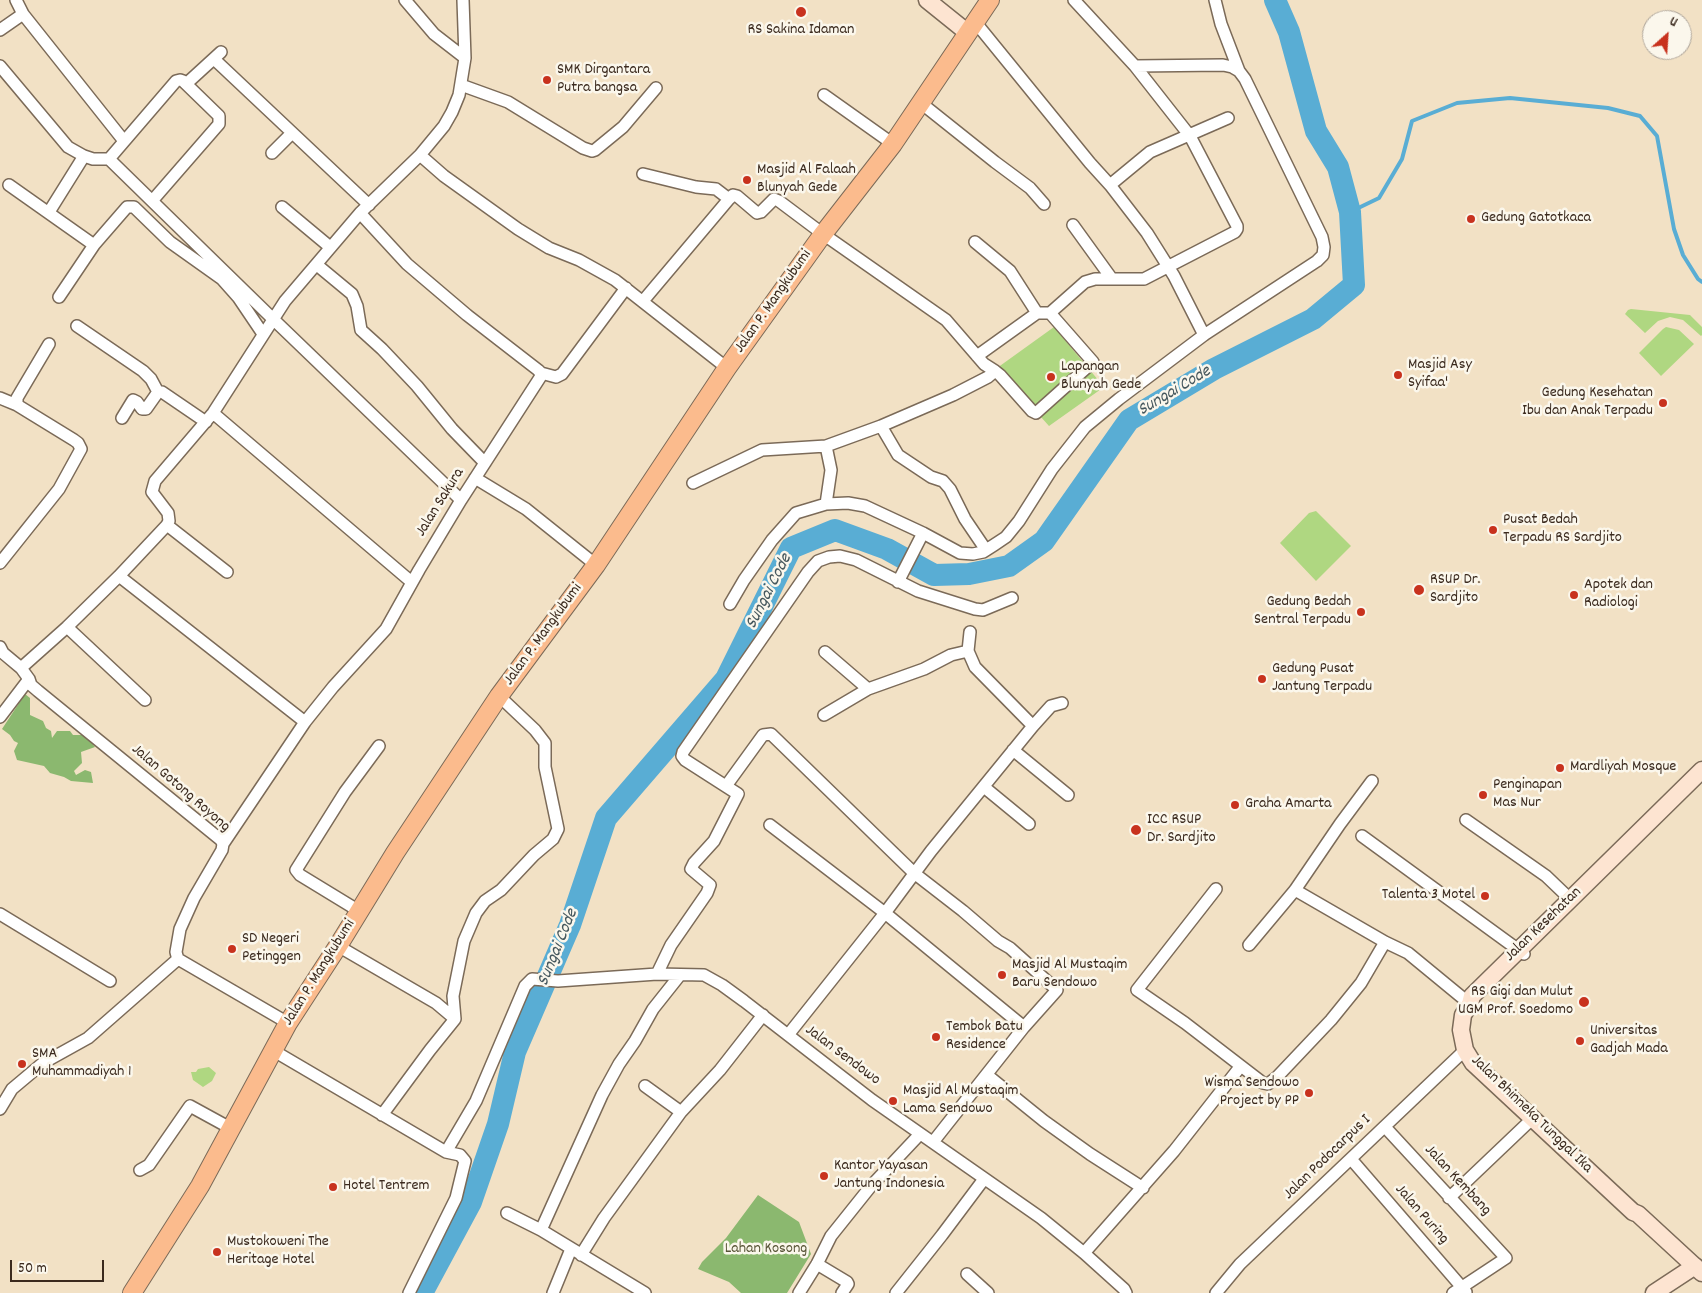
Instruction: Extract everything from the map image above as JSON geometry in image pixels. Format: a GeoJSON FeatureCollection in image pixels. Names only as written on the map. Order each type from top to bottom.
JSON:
{"type":"FeatureCollection","features":[{"type":"Feature","properties":{"kind":"main road","name":"Jalan P. Mangkubumi"},"geometry":{"type":"LineString","coordinates":[[132,1293],[200,1186],[288,1023],[395,853],[499,696],[596,565],[727,368],[822,234],[893,144],[990,0]]}},
{"type":"Feature","properties":{"kind":"street"},"geometry":{"type":"LineString","coordinates":[[16,0],[23,14],[124,140]]}},
{"type":"Feature","properties":{"kind":"street"},"geometry":{"type":"LineString","coordinates":[[405,0],[434,34],[465,58]]}},
{"type":"Feature","properties":{"kind":"street"},"geometry":{"type":"LineString","coordinates":[[21,668],[67,627],[167,525],[169,521],[168,513],[152,492],[153,486],[162,472],[210,417],[285,301],[364,209],[420,154],[444,126],[452,112],[461,85],[465,58],[463,0]]}},
{"type":"Feature","properties":{"kind":"street"},"geometry":{"type":"LineString","coordinates":[[927,0],[972,28],[1110,185],[1147,233],[1168,266],[1204,335]]}},
{"type":"Feature","properties":{"kind":"street"},"geometry":{"type":"LineString","coordinates":[[977,356],[1037,313],[1050,313],[1085,282],[1095,279],[1144,278],[1235,232],[1237,228],[1190,136],[1135,66],[1074,0]]}},
{"type":"Feature","properties":{"kind":"street"},"geometry":{"type":"LineString","coordinates":[[1215,0],[1221,24],[1239,71]]}},
{"type":"Feature","properties":{"kind":"street"},"geometry":{"type":"LineString","coordinates":[[0,30],[23,14]]}},
{"type":"Feature","properties":{"kind":"street"},"geometry":{"type":"LineString","coordinates":[[186,84],[218,56],[364,209],[407,264],[467,315],[541,373],[556,377],[562,374],[626,288]]}},
{"type":"Feature","properties":{"kind":"street"},"geometry":{"type":"LineString","coordinates":[[730,604],[772,540],[796,513],[826,504],[865,506],[921,537],[960,553],[973,554],[986,550],[1006,537],[1019,521],[1052,469],[1085,427],[1119,398],[1204,335],[1316,261],[1322,255],[1324,246],[1322,237],[1246,79],[1239,71],[1223,65],[1135,66]]}},
{"type":"Feature","properties":{"kind":"street"},"geometry":{"type":"LineString","coordinates":[[0,66],[61,140],[75,152],[84,156],[93,159],[110,159],[273,319],[462,500]]}},
{"type":"Feature","properties":{"kind":"street"},"geometry":{"type":"LineString","coordinates":[[110,159],[124,140],[176,81],[180,80],[186,84],[219,116],[220,124],[152,201]]}},
{"type":"Feature","properties":{"kind":"street"},"geometry":{"type":"LineString","coordinates":[[461,85],[508,102],[584,148],[592,150],[595,150],[622,126],[656,88]]}},
{"type":"Feature","properties":{"kind":"street"},"geometry":{"type":"LineString","coordinates":[[824,95],[893,144]]}},
{"type":"Feature","properties":{"kind":"street"},"geometry":{"type":"LineString","coordinates":[[921,103],[1030,188],[1044,204]]}},
{"type":"Feature","properties":{"kind":"street"},"geometry":{"type":"LineString","coordinates":[[1110,185],[1150,152],[1228,118]]}},
{"type":"Feature","properties":{"kind":"street"},"geometry":{"type":"LineString","coordinates":[[272,153],[292,133]]}},
{"type":"Feature","properties":{"kind":"street"},"geometry":{"type":"LineString","coordinates":[[420,154],[444,176],[518,229],[549,248],[579,260],[615,280],[727,368]]}},
{"type":"Feature","properties":{"kind":"street"},"geometry":{"type":"LineString","coordinates":[[48,212],[84,156]]}},
{"type":"Feature","properties":{"kind":"street"},"geometry":{"type":"LineString","coordinates":[[643,174],[696,187],[716,188],[729,199]]}},
{"type":"Feature","properties":{"kind":"street"},"geometry":{"type":"LineString","coordinates":[[9,185],[94,245]]}},
{"type":"Feature","properties":{"kind":"street"},"geometry":{"type":"LineString","coordinates":[[643,301],[733,195],[737,196],[757,213],[761,212],[774,199],[790,208],[822,234],[946,320],[988,368],[1000,374],[1032,411],[1036,413],[1093,362],[1050,313]]}},
{"type":"Feature","properties":{"kind":"street"},"geometry":{"type":"LineString","coordinates":[[59,297],[94,245],[127,207],[134,207],[170,242],[222,279],[238,297],[263,334]]}},
{"type":"Feature","properties":{"kind":"street"},"geometry":{"type":"LineString","coordinates":[[282,208],[330,247]]}},
{"type":"Feature","properties":{"kind":"street"},"geometry":{"type":"LineString","coordinates":[[1073,225],[1112,279]]}},
{"type":"Feature","properties":{"kind":"street"},"geometry":{"type":"LineString","coordinates":[[975,242],[1010,271],[1037,313]]}},
{"type":"Feature","properties":{"kind":"street"},"geometry":{"type":"LineString","coordinates":[[317,264],[354,296],[360,327],[363,332],[417,386],[452,429],[485,463]]}},
{"type":"Feature","properties":{"kind":"street"},"geometry":{"type":"LineString","coordinates":[[77,326],[143,371],[151,379],[158,392]]}},
{"type":"Feature","properties":{"kind":"street"},"geometry":{"type":"LineString","coordinates":[[17,405],[17,398],[49,344]]}},
{"type":"Feature","properties":{"kind":"street"},"geometry":{"type":"LineString","coordinates":[[693,483],[762,450],[826,446],[881,426],[953,395],[988,378],[995,371]]}},
{"type":"Feature","properties":{"kind":"street","name":"Jalan Sakura"},"geometry":{"type":"LineString","coordinates":[[223,844],[305,722],[333,687],[386,629],[419,570],[475,478],[541,376],[541,373]]}},
{"type":"Feature","properties":{"kind":"street"},"geometry":{"type":"LineString","coordinates":[[158,392],[162,392],[210,417],[408,579]]}},
{"type":"Feature","properties":{"kind":"street"},"geometry":{"type":"LineString","coordinates":[[122,418],[133,400],[142,409],[146,409],[158,392]]}},
{"type":"Feature","properties":{"kind":"street"},"geometry":{"type":"LineString","coordinates":[[0,398],[17,405],[74,440],[81,449],[59,489],[0,563]]}},
{"type":"Feature","properties":{"kind":"street"},"geometry":{"type":"LineString","coordinates":[[881,426],[898,455],[932,477],[943,481],[969,526],[986,550]]}},
{"type":"Feature","properties":{"kind":"street"},"geometry":{"type":"LineString","coordinates":[[826,446],[831,470],[826,504]]}},
{"type":"Feature","properties":{"kind":"street"},"geometry":{"type":"LineString","coordinates":[[475,478],[526,509],[596,565]]}},
{"type":"Feature","properties":{"kind":"street"},"geometry":{"type":"LineString","coordinates":[[167,525],[227,572]]}},
{"type":"Feature","properties":{"kind":"street"},"geometry":{"type":"LineString","coordinates":[[900,578],[921,537]]}},
{"type":"Feature","properties":{"kind":"street"},"geometry":{"type":"LineString","coordinates":[[657,974],[671,944],[708,893],[710,885],[691,869],[714,841],[738,794],[685,760],[682,756],[683,752],[808,572],[822,558],[840,556],[856,560],[900,578],[936,598],[975,610],[983,610],[1012,598]]}},
{"type":"Feature","properties":{"kind":"street"},"geometry":{"type":"LineString","coordinates":[[119,576],[305,722]]}},
{"type":"Feature","properties":{"kind":"street"},"geometry":{"type":"LineString","coordinates":[[67,627],[145,700]]}},
{"type":"Feature","properties":{"kind":"street"},"geometry":{"type":"LineString","coordinates":[[970,632],[968,651],[975,667],[1033,726]]}},
{"type":"Feature","properties":{"kind":"street","name":"Jalan Gotong Royong"},"geometry":{"type":"LineString","coordinates":[[0,646],[3,653],[21,668],[31,685],[38,692],[223,844],[222,850],[194,898],[180,929],[176,952],[178,959]]}},
{"type":"Feature","properties":{"kind":"street"},"geometry":{"type":"LineString","coordinates":[[824,715],[868,689],[924,669],[952,655],[968,651]]}},
{"type":"Feature","properties":{"kind":"street"},"geometry":{"type":"LineString","coordinates":[[825,652],[868,689]]}},
{"type":"Feature","properties":{"kind":"street"},"geometry":{"type":"LineString","coordinates":[[0,717],[29,679]]}},
{"type":"Feature","properties":{"kind":"street"},"geometry":{"type":"LineString","coordinates":[[382,1115],[455,1019],[453,996],[464,941],[476,913],[485,901],[501,890],[534,855],[553,839],[558,829],[545,767],[545,744],[536,730],[499,696]]}},
{"type":"Feature","properties":{"kind":"street"},"geometry":{"type":"LineString","coordinates":[[788,1035],[1013,750],[1051,706],[1062,703]]}},
{"type":"Feature","properties":{"kind":"street"},"geometry":{"type":"LineString","coordinates":[[726,786],[763,735],[771,734],[914,873],[998,941],[1010,948],[1056,990],[932,1142]]}},
{"type":"Feature","properties":{"kind":"street"},"geometry":{"type":"LineString","coordinates":[[359,910],[300,875],[296,870],[345,792],[379,746]]}},
{"type":"Feature","properties":{"kind":"street"},"geometry":{"type":"LineString","coordinates":[[1013,750],[1068,795]]}},
{"type":"Feature","properties":{"kind":"street","name":"Jalan Kesehatan"},"geometry":{"type":"LineString","coordinates":[[1470,1004],[1472,996],[1544,931],[1676,801],[1702,770]]}},
{"type":"Feature","properties":{"kind":"street"},"geometry":{"type":"LineString","coordinates":[[1249,945],[1295,890],[1372,781]]}},
{"type":"Feature","properties":{"kind":"street","name":"Jalan Kesehatan"},"geometry":{"type":"LineString","coordinates":[[1676,801],[1702,782]]}},
{"type":"Feature","properties":{"kind":"street"},"geometry":{"type":"LineString","coordinates":[[984,787],[1029,824]]}},
{"type":"Feature","properties":{"kind":"street"},"geometry":{"type":"LineString","coordinates":[[1466,820],[1546,876],[1570,899]]}},
{"type":"Feature","properties":{"kind":"street"},"geometry":{"type":"LineString","coordinates":[[770,826],[885,913],[1024,1027]]}},
{"type":"Feature","properties":{"kind":"street"},"geometry":{"type":"LineString","coordinates":[[1362,836],[1522,952]]}},
{"type":"Feature","properties":{"kind":"street","name":"Jalan Kesehatan"},"geometry":{"type":"LineString","coordinates":[[1544,931],[1570,899],[1626,850]]}},
{"type":"Feature","properties":{"kind":"street"},"geometry":{"type":"LineString","coordinates":[[1216,889],[1137,990],[1185,1023],[1263,1083],[1268,1084],[1272,1082],[1330,1020],[1361,982],[1386,942]]}},
{"type":"Feature","properties":{"kind":"street"},"geometry":{"type":"LineString","coordinates":[[1295,890],[1408,953],[1470,1004]]}},
{"type":"Feature","properties":{"kind":"street"},"geometry":{"type":"LineString","coordinates":[[0,914],[110,981]]}},
{"type":"Feature","properties":{"kind":"street"},"geometry":{"type":"LineString","coordinates":[[338,946],[436,1003],[455,1019]]}},
{"type":"Feature","properties":{"kind":"street"},"geometry":{"type":"LineString","coordinates":[[0,1109],[12,1089],[19,1083],[43,1063],[88,1038],[178,959],[288,1023]]}},
{"type":"Feature","properties":{"kind":"street","name":"Jalan Sendowo"},"geometry":{"type":"LineString","coordinates":[[446,1152],[476,1101],[525,986],[532,979],[558,981],[657,974],[704,975],[722,985],[920,1134],[1040,1218],[1084,1253],[1125,1292]]}},
{"type":"Feature","properties":{"kind":"street"},"geometry":{"type":"LineString","coordinates":[[541,1230],[602,1095],[653,1009],[680,975]]}},
{"type":"Feature","properties":{"kind":"street","name":"Jalan Bhinneka Tunggal Ika"},"geometry":{"type":"LineString","coordinates":[[1470,1004],[1465,1011],[1461,1023],[1465,1050],[1473,1063],[1633,1212],[1636,1217],[1698,1272]]}},
{"type":"Feature","properties":{"kind":"street"},"geometry":{"type":"LineString","coordinates":[[553,1293],[576,1252],[604,1218],[681,1112],[720,1070],[763,1015]]}},
{"type":"Feature","properties":{"kind":"street","name":"Jalan Podocarpus I"},"geometry":{"type":"LineString","coordinates":[[1216,1293],[1240,1264],[1465,1050]]}},
{"type":"Feature","properties":{"kind":"street"},"geometry":{"type":"LineString","coordinates":[[274,1051],[446,1152],[460,1155],[465,1161],[456,1198],[409,1293]]}},
{"type":"Feature","properties":{"kind":"street"},"geometry":{"type":"LineString","coordinates":[[1084,1253],[1143,1188],[1240,1067]]}},
{"type":"Feature","properties":{"kind":"street"},"geometry":{"type":"LineString","coordinates":[[987,1075],[1052,1127],[1143,1188]]}},
{"type":"Feature","properties":{"kind":"street"},"geometry":{"type":"LineString","coordinates":[[645,1086],[681,1112]]}},
{"type":"Feature","properties":{"kind":"street"},"geometry":{"type":"LineString","coordinates":[[140,1170],[150,1165],[190,1106],[232,1129]]}},
{"type":"Feature","properties":{"kind":"street"},"geometry":{"type":"LineString","coordinates":[[1449,1198],[1533,1118]]}},
{"type":"Feature","properties":{"kind":"street","name":"Jalan Kembang"},"geometry":{"type":"LineString","coordinates":[[1385,1127],[1506,1258],[1461,1291]]}},
{"type":"Feature","properties":{"kind":"street"},"geometry":{"type":"LineString","coordinates":[[799,1293],[831,1236],[871,1186],[920,1134]]}},
{"type":"Feature","properties":{"kind":"street","name":"Jalan Puring"},"geometry":{"type":"LineString","coordinates":[[1351,1159],[1461,1291]]}},
{"type":"Feature","properties":{"kind":"street"},"geometry":{"type":"LineString","coordinates":[[896,1293],[984,1179]]}},
{"type":"Feature","properties":{"kind":"street"},"geometry":{"type":"LineString","coordinates":[[507,1213],[541,1230],[645,1293]]}},
{"type":"Feature","properties":{"kind":"street"},"geometry":{"type":"LineString","coordinates":[[817,1264],[847,1282],[848,1284],[842,1293]]}},
{"type":"Feature","properties":{"kind":"street"},"geometry":{"type":"LineString","coordinates":[[1654,1293],[1698,1272]]}},
{"type":"Feature","properties":{"kind":"street"},"geometry":{"type":"LineString","coordinates":[[967,1274],[988,1293]]}},
{"type":"Feature","properties":{"kind":"green space"},"geometry":{"type":"Polygon","coordinates":[[[1631,309],[1690,315],[1702,327],[1702,335],[1683,320],[1670,317],[1658,321],[1645,333],[1625,314],[1631,309]]]}},
{"type":"Feature","properties":{"kind":"green space","name":"Lapangan Blunyah Gede"},"geometry":{"type":"Polygon","coordinates":[[[1054,327],[1104,387],[1049,426],[997,368],[1054,327]]]}},
{"type":"Feature","properties":{"kind":"green space"},"geometry":{"type":"Polygon","coordinates":[[[1666,327],[1679,330],[1694,344],[1661,376],[1639,353],[1666,327]]]}},
{"type":"Feature","properties":{"kind":"green space"},"geometry":{"type":"Polygon","coordinates":[[[1316,511],[1351,546],[1316,581],[1280,543],[1309,513],[1316,511]]]}},
{"type":"Feature","properties":{"kind":"green space"},"geometry":{"type":"Polygon","coordinates":[[[25,694],[30,698],[30,715],[43,721],[46,728],[51,731],[52,738],[57,731],[70,731],[73,735],[87,737],[95,747],[81,752],[82,763],[74,771],[76,775],[85,770],[91,772],[93,783],[71,781],[50,773],[44,766],[17,760],[14,751],[18,743],[2,729],[25,694]]]}},
{"type":"Feature","properties":{"kind":"green space"},"geometry":{"type":"Polygon","coordinates":[[[209,1067],[216,1073],[212,1081],[203,1087],[193,1080],[191,1072],[209,1067]]]}},
{"type":"Feature","properties":{"kind":"green space","name":"Lahan Kosong"},"geometry":{"type":"Polygon","coordinates":[[[758,1195],[799,1222],[811,1254],[787,1293],[741,1293],[729,1282],[698,1269],[702,1262],[726,1238],[758,1195]]]}},
{"type":"Feature","properties":{"kind":"waterway","name":"Sungai Code"},"geometry":{"type":"LineString","coordinates":[[422,1293],[471,1202],[498,1124],[515,1052],[570,925],[606,818],[726,679],[791,548],[835,530],[887,549],[934,575],[969,574],[1009,566],[1044,541],[1129,420],[1214,369],[1313,319],[1354,285],[1350,212],[1338,167],[1316,131],[1289,32],[1275,0]]}},
{"type":"Feature","properties":{"kind":"waterway"},"geometry":{"type":"LineString","coordinates":[[1350,212],[1379,198],[1402,159],[1412,121],[1457,103],[1510,98],[1608,108],[1640,116],[1657,136],[1674,229],[1683,255],[1698,279],[1702,282]]}},
{"type":"Feature","properties":{"kind":"place","name":"RS Sakina Idaman"},"geometry":{"type":"Point","coordinates":[801,12]}},
{"type":"Feature","properties":{"kind":"place","name":"SMK Dirgantara Putra bangsa"},"geometry":{"type":"Point","coordinates":[547,80]}},
{"type":"Feature","properties":{"kind":"place","name":"Masjid Al Falaah Blunyah Gede"},"geometry":{"type":"Point","coordinates":[747,180]}},
{"type":"Feature","properties":{"kind":"place","name":"Gedung Gatotkaca"},"geometry":{"type":"Point","coordinates":[1471,219]}},
{"type":"Feature","properties":{"kind":"place","name":"Masjid Asy Syifaa'"},"geometry":{"type":"Point","coordinates":[1398,375]}},
{"type":"Feature","properties":{"kind":"place","name":"Lapangan Blunyah Gede"},"geometry":{"type":"Point","coordinates":[1051,377]}},
{"type":"Feature","properties":{"kind":"place","name":"Gedung Kesehatan Ibu dan Anak Terpadu"},"geometry":{"type":"Point","coordinates":[1663,403]}},
{"type":"Feature","properties":{"kind":"place","name":"Pusat Bedah Terpadu RS Sardjito"},"geometry":{"type":"Point","coordinates":[1493,530]}},
{"type":"Feature","properties":{"kind":"place","name":"RSUP Dr. Sardjito"},"geometry":{"type":"Point","coordinates":[1419,590]}},
{"type":"Feature","properties":{"kind":"place","name":"Apotek dan Radiologi"},"geometry":{"type":"Point","coordinates":[1574,595]}},
{"type":"Feature","properties":{"kind":"place","name":"Gedung Bedah Sentral Terpadu"},"geometry":{"type":"Point","coordinates":[1361,612]}},
{"type":"Feature","properties":{"kind":"place","name":"Gedung Pusat Jantung Terpadu"},"geometry":{"type":"Point","coordinates":[1262,679]}},
{"type":"Feature","properties":{"kind":"place","name":"Mardliyah Mosque"},"geometry":{"type":"Point","coordinates":[1560,768]}},
{"type":"Feature","properties":{"kind":"place","name":"Penginapan Mas Nur"},"geometry":{"type":"Point","coordinates":[1483,795]}},
{"type":"Feature","properties":{"kind":"place","name":"Graha Amarta"},"geometry":{"type":"Point","coordinates":[1235,805]}},
{"type":"Feature","properties":{"kind":"place","name":"ICC RSUP Dr. Sardjito"},"geometry":{"type":"Point","coordinates":[1136,830]}},
{"type":"Feature","properties":{"kind":"place","name":"Talenta 3 Motel"},"geometry":{"type":"Point","coordinates":[1485,896]}},
{"type":"Feature","properties":{"kind":"place","name":"SD Negeri Petinggen"},"geometry":{"type":"Point","coordinates":[232,949]}},
{"type":"Feature","properties":{"kind":"place","name":"Masjid Al Mustaqim Baru Sendowo"},"geometry":{"type":"Point","coordinates":[1002,975]}},
{"type":"Feature","properties":{"kind":"place","name":"RS Gigi dan Mulut UGM Prof. Soedomo"},"geometry":{"type":"Point","coordinates":[1584,1002]}},
{"type":"Feature","properties":{"kind":"place","name":"Tembok Batu Residence"},"geometry":{"type":"Point","coordinates":[936,1037]}},
{"type":"Feature","properties":{"kind":"place","name":"Universitas Gadjah Mada"},"geometry":{"type":"Point","coordinates":[1580,1041]}},
{"type":"Feature","properties":{"kind":"place","name":"SMA Muhammadiyah 1"},"geometry":{"type":"Point","coordinates":[22,1064]}},
{"type":"Feature","properties":{"kind":"place","name":"Wisma Sendowo Project by PP"},"geometry":{"type":"Point","coordinates":[1309,1093]}},
{"type":"Feature","properties":{"kind":"place","name":"Masjid Al Mustaqim Lama Sendowo"},"geometry":{"type":"Point","coordinates":[893,1101]}},
{"type":"Feature","properties":{"kind":"place","name":"Kantor Yayasan Jantung Indonesia"},"geometry":{"type":"Point","coordinates":[824,1176]}},
{"type":"Feature","properties":{"kind":"place","name":"Hotel Tentrem"},"geometry":{"type":"Point","coordinates":[333,1187]}},
{"type":"Feature","properties":{"kind":"place","name":"Mustokoweni The Heritage Hotel"},"geometry":{"type":"Point","coordinates":[217,1252]}}]}
